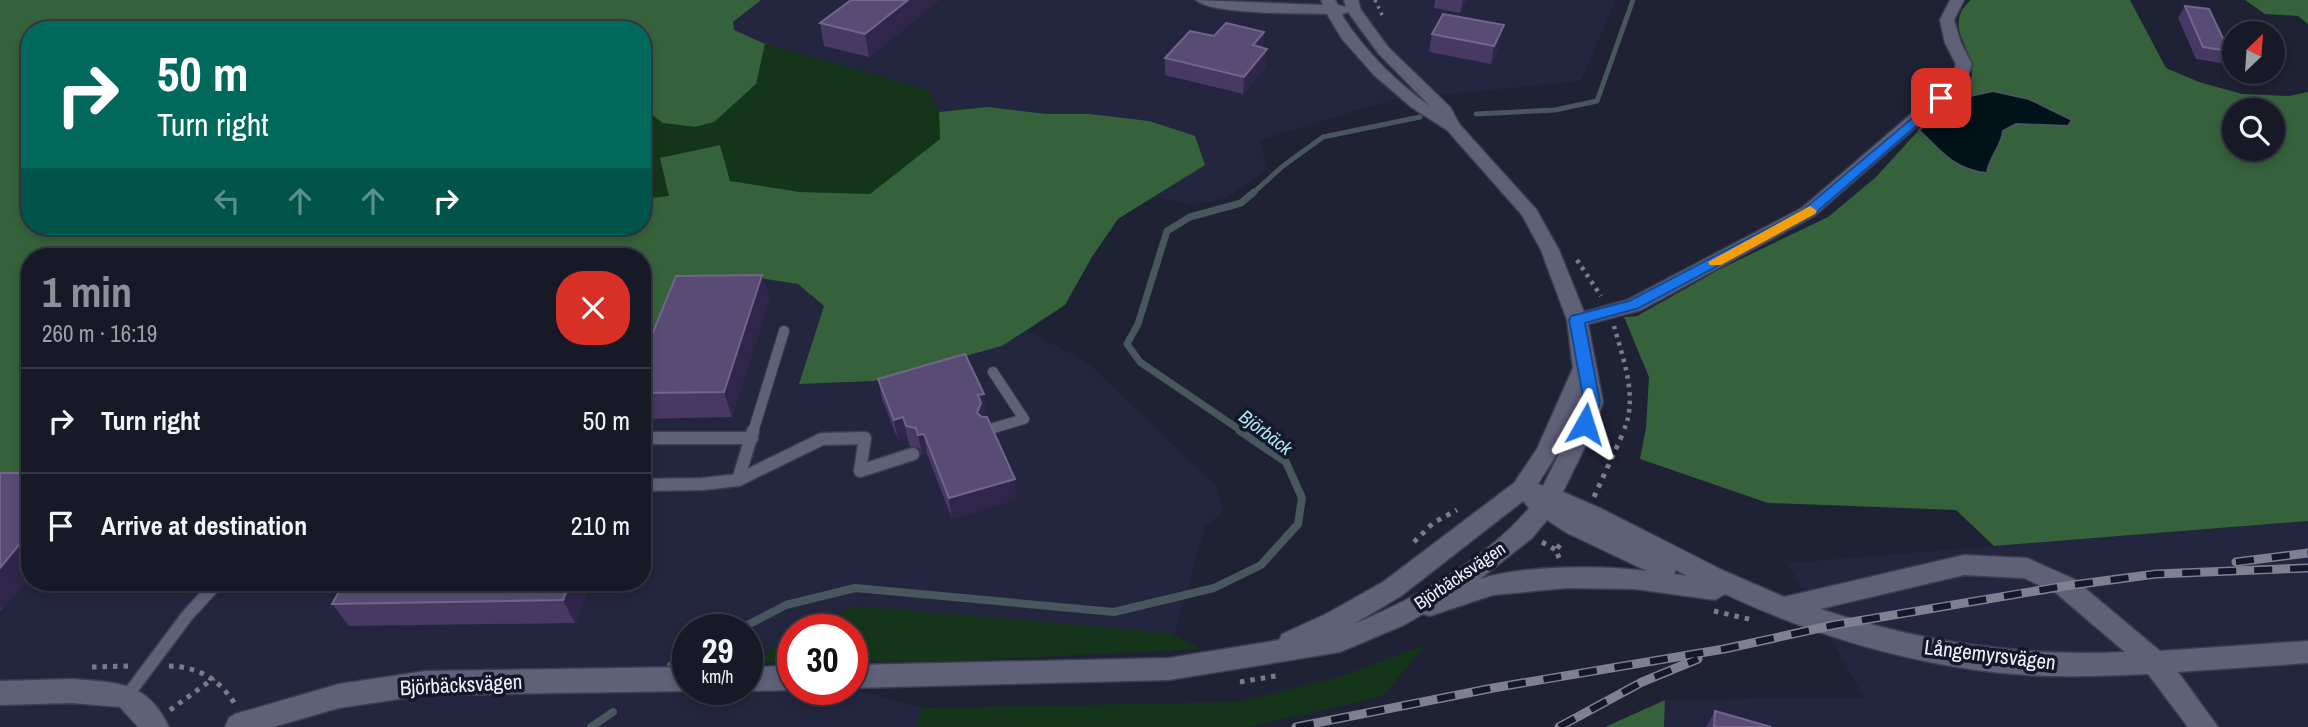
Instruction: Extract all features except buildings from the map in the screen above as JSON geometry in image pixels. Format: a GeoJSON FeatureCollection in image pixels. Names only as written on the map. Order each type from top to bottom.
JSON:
{"type":"FeatureCollection","features":[{"type":"Feature","properties":{"kind":"street"},"geometry":{"type":"LineString","coordinates":[[1203,0],[1244,7],[1352,5]]}},
{"type":"Feature","properties":{"kind":"street"},"geometry":{"type":"LineString","coordinates":[[1577,320],[1634,305],[1808,212],[1818,204],[1959,81],[1964,64],[1953,43],[1947,20],[1956,0]]}},
{"type":"Feature","properties":{"kind":"street","name":"Björbäcksvägen"},"geometry":{"type":"LineString","coordinates":[[1329,5],[1360,51],[1424,112],[1453,127]]}},
{"type":"Feature","properties":{"kind":"street","name":"Björbäcksvägen"},"geometry":{"type":"LineString","coordinates":[[868,677],[1169,669],[1340,641],[1395,618],[1480,566],[1524,531],[1548,502],[1585,424],[1592,402],[1577,320],[1549,250],[1530,213],[1453,127],[1444,110],[1383,50],[1352,5]]}},
{"type":"Feature","properties":{"kind":"street","name":"Björbäcksvägen"},"geometry":{"type":"LineString","coordinates":[[1261,656],[1335,622],[1392,589],[1522,489],[1546,452],[1584,368]]}},
{"type":"Feature","properties":{"kind":"street","name":"Långemyrsvägen"},"geometry":{"type":"LineString","coordinates":[[1522,489],[1548,502],[1575,526],[1715,590],[1774,603]]}},
{"type":"Feature","properties":{"kind":"street","name":"Långemyrsvägen"},"geometry":{"type":"LineString","coordinates":[[1548,502],[1587,509],[1662,552],[1774,603],[1886,641],[1976,657],[2048,665],[2308,652]]}},
{"type":"Feature","properties":{"kind":"street"},"geometry":{"type":"LineString","coordinates":[[1774,603],[1964,565],[2027,568],[2065,586],[2153,660],[2204,727]]}},
{"type":"Feature","properties":{"kind":"street"},"geometry":{"type":"LineString","coordinates":[[1395,618],[1493,585],[1567,578],[1635,579],[1715,590]]}},
{"type":"Feature","properties":{"kind":"street","name":"Björbäcksvägen"},"geometry":{"type":"LineString","coordinates":[[239,727],[339,696],[426,683],[672,679]]}},
{"type":"Feature","properties":{"kind":"street"},"geometry":{"type":"LineString","coordinates":[[0,693],[72,691],[127,696],[153,725]]}},
{"type":"Feature","properties":{"kind":"lane"},"geometry":{"type":"LineString","coordinates":[[738,480],[784,331]]}},
{"type":"Feature","properties":{"kind":"lane"},"geometry":{"type":"LineString","coordinates":[[987,430],[1024,419],[993,372]]}},
{"type":"Feature","properties":{"kind":"lane"},"geometry":{"type":"LineString","coordinates":[[651,438],[752,438]]}},
{"type":"Feature","properties":{"kind":"lane"},"geometry":{"type":"LineString","coordinates":[[651,485],[738,480],[822,439],[865,438],[860,471],[913,454]]}},
{"type":"Feature","properties":{"kind":"lane"},"geometry":{"type":"LineString","coordinates":[[127,696],[187,616],[210,591]]}},
{"type":"Feature","properties":{"kind":"path"},"geometry":{"type":"LineString","coordinates":[[153,725],[215,677]]}},
{"type":"Feature","properties":{"kind":"shaded area"},"geometry":{"type":"Polygon","coordinates":[[[761,0],[1616,0],[1581,81],[1392,100],[1260,140],[1267,169],[1227,198],[1191,204],[1153,197],[1205,165],[1149,121],[987,107],[939,112],[929,90],[765,44],[733,30],[733,21],[761,0]]]}},
{"type":"Feature","properties":{"kind":"shaded area"},"geometry":{"type":"Polygon","coordinates":[[[1993,91],[2029,99],[2072,120],[2068,126],[2016,124],[2003,131],[1987,173],[1957,164],[1919,130],[1956,99],[1993,91]]]}},
{"type":"Feature","properties":{"kind":"shaded area"},"geometry":{"type":"Polygon","coordinates":[[[740,275],[798,284],[824,306],[800,384],[874,381],[1002,346],[1027,330],[1088,363],[1217,487],[1223,512],[1205,527],[1174,635],[854,606],[838,614],[777,614],[777,646],[763,656],[763,614],[672,614],[672,705],[763,705],[763,664],[777,668],[777,705],[868,705],[868,693],[922,708],[917,727],[0,727],[0,489],[21,484],[21,591],[651,591],[651,337],[677,286],[740,275]]]}},
{"type":"Feature","properties":{"kind":"shaded area"},"geometry":{"type":"Polygon","coordinates":[[[2308,521],[2308,727],[1664,727],[1665,700],[1864,697],[1787,563],[2308,521]]]}},
{"type":"Feature","properties":{"kind":"green space"},"geometry":{"type":"Polygon","coordinates":[[[0,0],[761,0],[733,22],[734,30],[765,44],[756,84],[714,122],[695,127],[663,123],[651,114],[651,21],[21,21],[21,235],[651,235],[651,198],[669,196],[660,158],[720,145],[730,181],[800,192],[870,194],[940,139],[939,112],[987,107],[1149,121],[1195,136],[1205,165],[1118,219],[1092,257],[1065,305],[1002,346],[874,381],[799,384],[824,306],[798,284],[740,275],[677,286],[651,337],[651,248],[21,248],[21,484],[0,489],[0,0]]]}},
{"type":"Feature","properties":{"kind":"green space"},"geometry":{"type":"Polygon","coordinates":[[[1971,0],[2130,0],[2166,68],[2199,82],[2242,94],[2289,96],[2308,92],[2308,521],[1994,546],[1956,510],[1768,503],[1640,459],[1646,428],[1649,377],[1624,317],[1637,316],[1720,269],[1828,217],[1875,178],[1919,130],[1957,164],[1987,173],[2003,131],[2016,124],[2068,126],[1993,91],[1956,99],[1969,84],[1972,71],[1971,61],[1959,31],[1962,11],[1971,0]]]}},
{"type":"Feature","properties":{"kind":"green space"},"geometry":{"type":"Polygon","coordinates":[[[2245,0],[2308,0],[2308,24],[2298,16],[2265,14],[2245,0]]]}},
{"type":"Feature","properties":{"kind":"green space"},"geometry":{"type":"Polygon","coordinates":[[[765,44],[929,90],[939,112],[940,139],[870,194],[800,192],[730,181],[720,146],[669,197],[651,198],[651,115],[663,123],[695,127],[714,121],[756,85],[765,44]]]}},
{"type":"Feature","properties":{"kind":"green space"},"geometry":{"type":"Polygon","coordinates":[[[854,606],[1140,630],[1174,635],[1200,649],[935,662],[868,662],[868,614],[838,614],[854,606]]]}},
{"type":"Feature","properties":{"kind":"green space"},"geometry":{"type":"Polygon","coordinates":[[[1425,645],[1383,696],[1248,727],[917,727],[922,708],[1239,702],[1339,677],[1425,645]]]}},
{"type":"Feature","properties":{"kind":"green space"},"geometry":{"type":"Polygon","coordinates":[[[777,646],[777,662],[763,663],[763,656],[777,646]]]}},
{"type":"Feature","properties":{"kind":"green space"},"geometry":{"type":"Polygon","coordinates":[[[1665,700],[1664,727],[1605,727],[1665,700]]]}},
{"type":"Feature","properties":{"kind":"waterway","name":"Björbäck"},"geometry":{"type":"LineString","coordinates":[[1476,114],[1555,110],[1597,101],[1633,0]]}},
{"type":"Feature","properties":{"kind":"waterway","name":"Björbäck"},"geometry":{"type":"LineString","coordinates":[[1252,194],[1283,166],[1323,137],[1420,117]]}},
{"type":"Feature","properties":{"kind":"waterway","name":"Björbäck"},"geometry":{"type":"LineString","coordinates":[[1243,432],[1140,362],[1127,344],[1138,324],[1167,231],[1190,217],[1241,203],[1254,192]]}},
{"type":"Feature","properties":{"kind":"waterway","name":"Björbäck"},"geometry":{"type":"LineString","coordinates":[[763,617],[786,605],[855,588],[1114,612],[1214,588],[1261,565],[1298,524],[1302,498],[1286,462],[1240,431]]}},
{"type":"Feature","properties":{"kind":"waterway","name":"Björbäck"},"geometry":{"type":"LineString","coordinates":[[591,727],[613,712]]}},
{"type":"Feature","properties":{"kind":"railway"},"geometry":{"type":"LineString","coordinates":[[2236,562],[2308,553]]}},
{"type":"Feature","properties":{"kind":"railway"},"geometry":{"type":"LineString","coordinates":[[1296,727],[1493,688],[1724,649],[1834,625],[2065,586],[2156,574],[2308,568]]}},
{"type":"Feature","properties":{"kind":"railway"},"geometry":{"type":"LineString","coordinates":[[1559,727],[1642,682],[1698,659]]}},
{"type":"Feature","properties":{"kind":"slow traffic"},"geometry":{"type":"LineString","coordinates":[[1716,262],[1810,211]]}},
{"type":"Feature","properties":{"kind":"route"},"geometry":{"type":"LineString","coordinates":[[1585,424],[1592,402],[1577,320],[1634,305],[1808,212],[1941,98]]}}]}
